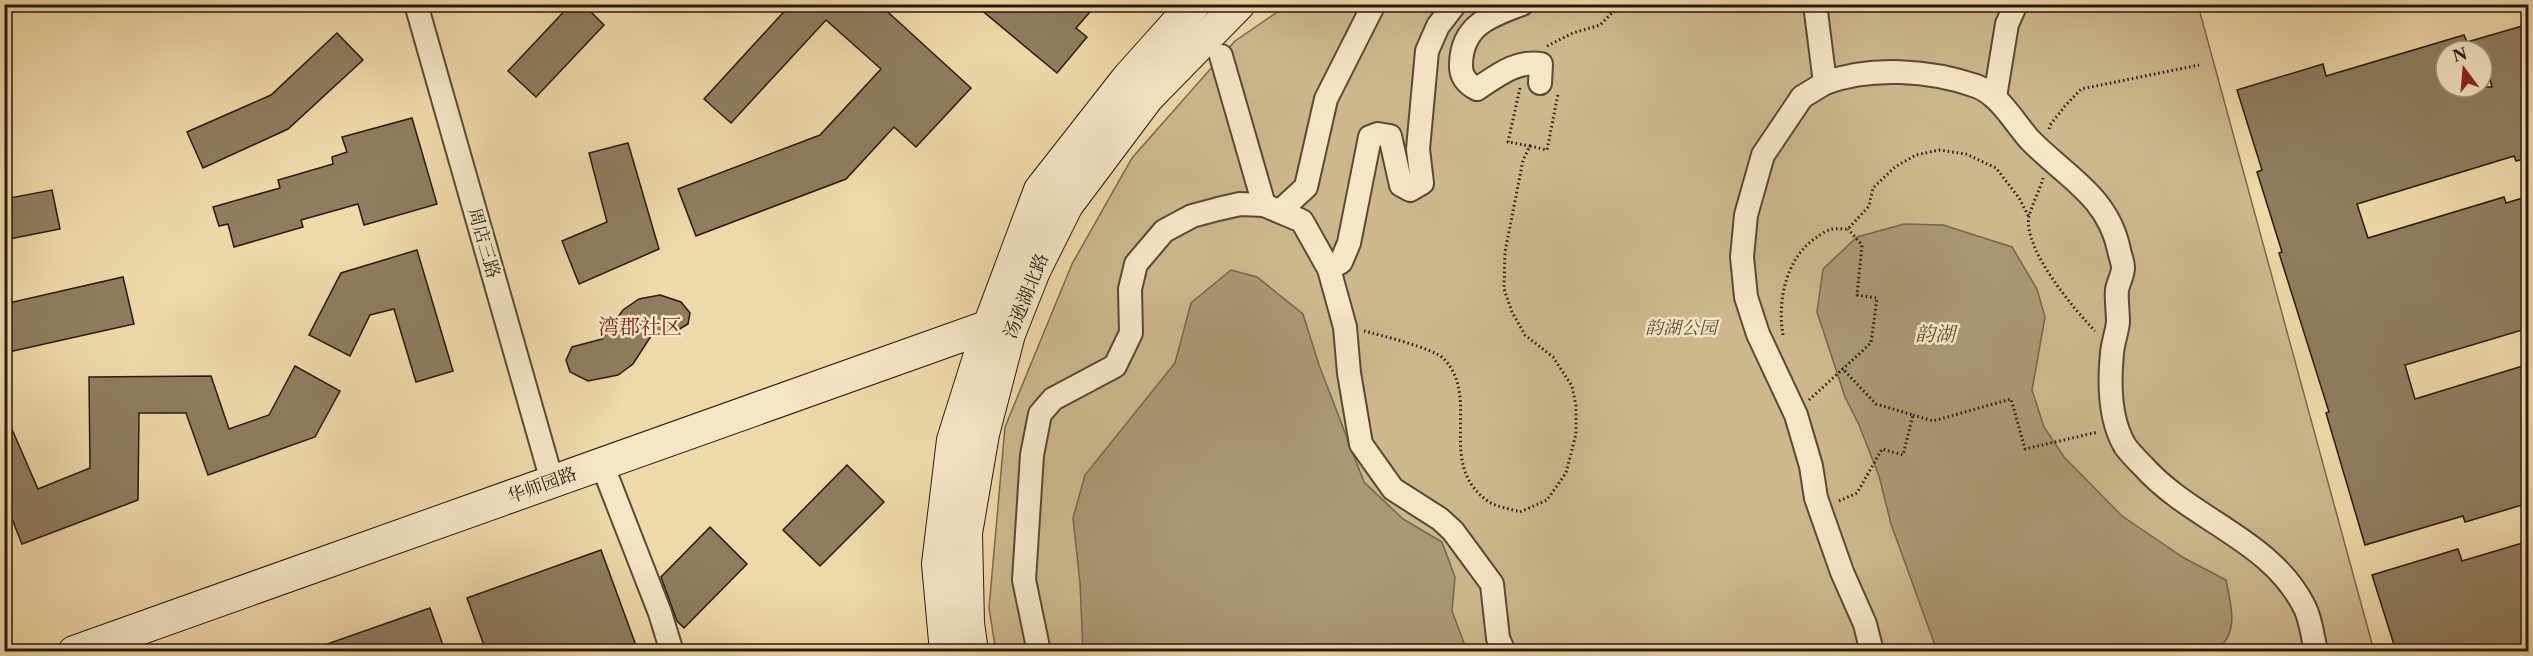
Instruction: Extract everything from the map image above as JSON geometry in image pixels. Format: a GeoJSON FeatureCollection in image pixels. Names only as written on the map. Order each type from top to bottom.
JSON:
{"type":"FeatureCollection","features":[{"type":"Feature","properties":{"kind":"street","name":"周店三路"},"geometry":{"type":"LineString","coordinates":[[416,4],[552,481]]}},
{"type":"Feature","properties":{"kind":"street","name":"汤逊湖北路"},"geometry":{"type":"LineString","coordinates":[[946,651],[938,564],[953,440],[999,330],[1040,190],[1127,79],[1194,4]]}},
{"type":"Feature","properties":{"kind":"street","name":"汤逊湖北路"},"geometry":{"type":"LineString","coordinates":[[972,651],[968,623],[966,533],[999,330],[1034,271],[1067,205],[1148,97],[1239,4]]}},
{"type":"Feature","properties":{"kind":"street"},"geometry":{"type":"LineString","coordinates":[[1272,208],[1306,187],[1326,99],[1374,4]]}},
{"type":"Feature","properties":{"kind":"street"},"geometry":{"type":"LineString","coordinates":[[1329,268],[1341,262],[1349,243],[1370,137],[1378,134],[1390,136],[1401,185],[1410,190],[1422,183],[1418,149],[1427,51],[1438,26],[1455,4]]}},
{"type":"Feature","properties":{"kind":"street"},"geometry":{"type":"LineString","coordinates":[[1522,4],[1487,18],[1471,31],[1461,47],[1460,69],[1467,83],[1477,89],[1509,69],[1527,62],[1541,64],[1540,83]]}},
{"type":"Feature","properties":{"kind":"street"},"geometry":{"type":"LineString","coordinates":[[1815,4],[1825,83]]}},
{"type":"Feature","properties":{"kind":"street"},"geometry":{"type":"LineString","coordinates":[[1995,97],[2007,24],[2016,4]]}},
{"type":"Feature","properties":{"kind":"street"},"geometry":{"type":"LineString","coordinates":[[1221,56],[1272,208]]}},
{"type":"Feature","properties":{"kind":"street"},"geometry":{"type":"LineString","coordinates":[[1872,651],[1865,624],[1842,572],[1816,498],[1811,465],[1796,415],[1758,334],[1746,297],[1742,257],[1746,215],[1763,154],[1802,96],[1842,76],[1870,73],[1937,76],[1978,86],[1995,97],[2035,145],[2068,172],[2097,202],[2116,234],[2123,268],[2117,290],[2118,324],[2112,352],[2112,406],[2117,427],[2126,447],[2173,494],[2262,553],[2284,574],[2306,609],[2316,651]]}},
{"type":"Feature","properties":{"kind":"street"},"geometry":{"type":"LineString","coordinates":[[1039,651],[1024,580],[1032,455],[1040,414],[1053,399],[1116,366],[1131,333],[1130,289],[1136,264],[1164,231],[1192,216],[1240,204],[1272,208],[1302,221],[1329,268],[1345,327],[1349,373],[1361,444],[1393,489],[1440,519],[1453,531],[1492,584],[1498,638],[1504,651]]}},
{"type":"Feature","properties":{"kind":"street","name":"华师园路"},"geometry":{"type":"LineString","coordinates":[[74,651],[552,481],[999,330]]}},
{"type":"Feature","properties":{"kind":"street"},"geometry":{"type":"LineString","coordinates":[[602,464],[660,613],[672,651]]}},
{"type":"Feature","properties":{"kind":"path"},"geometry":{"type":"LineString","coordinates":[[1527,62],[1546,47],[1573,33],[1600,25],[1621,4]]}},
{"type":"Feature","properties":{"kind":"path"},"geometry":{"type":"LineString","coordinates":[[1540,83],[1558,88],[1558,102],[1547,150],[1530,146],[1508,142],[1521,84],[1540,83]]}},
{"type":"Feature","properties":{"kind":"path"},"geometry":{"type":"LineString","coordinates":[[1345,327],[1381,335],[1442,357],[1458,381],[1461,459],[1468,483],[1490,503],[1520,512],[1547,500],[1566,473],[1576,434],[1576,406],[1572,386],[1552,357],[1525,335],[1512,312],[1504,289],[1505,252],[1523,160],[1530,146]]}},
{"type":"Feature","properties":{"kind":"path"},"geometry":{"type":"LineString","coordinates":[[1783,338],[1780,319],[1785,288],[1791,265],[1802,246],[1828,230],[1848,229],[1869,206],[1874,188],[1895,167],[1916,155],[1939,150],[1966,154],[1996,168],[2019,198],[2029,217]]}},
{"type":"Feature","properties":{"kind":"path"},"geometry":{"type":"LineString","coordinates":[[1796,415],[1842,368],[1871,343],[1877,298],[1857,295],[1862,245],[1848,229]]}},
{"type":"Feature","properties":{"kind":"path"},"geometry":{"type":"LineString","coordinates":[[1842,368],[1876,404],[1933,421],[2011,399],[2025,449],[2117,427]]}},
{"type":"Feature","properties":{"kind":"path"},"geometry":{"type":"LineString","coordinates":[[1820,510],[1857,493],[1881,449],[1903,455],[1913,415]]}},
{"type":"Feature","properties":{"kind":"green space","name":"韵湖公园"},"geometry":{"type":"Polygon","coordinates":[[[1289,4],[2198,5],[2374,651],[996,652],[989,608],[1005,427],[1072,264],[1132,158],[1235,41],[1289,4]]]}},
{"type":"Feature","properties":{"kind":"water","name":"韵湖"},"geometry":{"type":"Polygon","coordinates":[[[1904,224],[1943,225],[2012,247],[2037,289],[2045,317],[2032,390],[2044,427],[2064,457],[2122,516],[2184,558],[2226,580],[2232,618],[2231,627],[2224,644],[2216,651],[1937,651],[1891,524],[1879,476],[1845,397],[1817,312],[1823,269],[1857,237],[1904,224]]]}},
{"type":"Feature","properties":{"kind":"water"},"geometry":{"type":"Polygon","coordinates":[[[1231,270],[1257,277],[1303,314],[1319,365],[1364,482],[1403,519],[1442,542],[1455,577],[1452,611],[1467,651],[1083,651],[1080,583],[1073,518],[1085,475],[1175,363],[1191,303],[1231,270]]]}},
{"type":"Feature","properties":{"kind":"building"},"geometry":{"type":"Polygon","coordinates":[[[571,4],[583,4],[604,25],[536,97],[508,71],[571,4]]]}},
{"type":"Feature","properties":{"kind":"building"},"geometry":{"type":"Polygon","coordinates":[[[791,4],[879,4],[971,88],[916,147],[894,127],[846,179],[696,236],[678,189],[820,135],[881,69],[826,20],[731,123],[704,99],[791,4]]]}},
{"type":"Feature","properties":{"kind":"building"},"geometry":{"type":"Polygon","coordinates":[[[974,4],[1097,4],[1076,28],[1087,37],[1057,73],[974,4]]]}},
{"type":"Feature","properties":{"kind":"building"},"geometry":{"type":"Polygon","coordinates":[[[2529,24],[2529,158],[2516,161],[2514,156],[2357,204],[2368,238],[2504,197],[2506,203],[2529,196],[2529,272],[2524,273],[2529,287],[2529,328],[2405,365],[2415,399],[2529,364],[2529,503],[2465,522],[2463,516],[2365,545],[2326,413],[2329,412],[2279,253],[2282,252],[2257,172],[2262,170],[2237,90],[2323,64],[2326,76],[2434,44],[2434,99],[2494,99],[2494,39],[2477,39],[2529,24]]]}},
{"type":"Feature","properties":{"kind":"building"},"geometry":{"type":"Polygon","coordinates":[[[337,33],[363,60],[288,129],[203,168],[187,132],[271,95],[337,33]]]}},
{"type":"Feature","properties":{"kind":"building"},"geometry":{"type":"Polygon","coordinates":[[[2464,35],[2466,39],[2451,39],[2464,35]]]}},
{"type":"Feature","properties":{"kind":"building"},"geometry":{"type":"Polygon","coordinates":[[[412,118],[437,204],[364,225],[358,204],[301,220],[303,227],[234,247],[228,224],[219,226],[213,207],[280,188],[278,180],[333,164],[332,157],[347,152],[342,137],[412,118]]]}},
{"type":"Feature","properties":{"kind":"building"},"geometry":{"type":"Polygon","coordinates":[[[628,143],[659,249],[579,284],[562,241],[607,222],[589,153],[628,143]]]}},
{"type":"Feature","properties":{"kind":"building"},"geometry":{"type":"Polygon","coordinates":[[[52,190],[60,229],[4,240],[4,199],[52,190]]]}},
{"type":"Feature","properties":{"kind":"building"},"geometry":{"type":"Polygon","coordinates":[[[417,250],[453,371],[416,382],[394,309],[370,315],[350,356],[309,335],[341,273],[417,250]]]}},
{"type":"Feature","properties":{"kind":"building"},"geometry":{"type":"Polygon","coordinates":[[[123,277],[134,324],[4,353],[4,304],[123,277]]]}},
{"type":"Feature","properties":{"kind":"building"},"geometry":{"type":"Polygon","coordinates":[[[660,295],[681,302],[690,313],[688,324],[678,330],[664,331],[651,336],[633,364],[618,375],[588,381],[570,372],[566,360],[572,347],[602,339],[623,310],[639,299],[660,295]]]}},
{"type":"Feature","properties":{"kind":"building"},"geometry":{"type":"Polygon","coordinates":[[[295,366],[340,391],[315,437],[208,475],[186,413],[139,413],[138,500],[22,544],[4,499],[4,411],[38,489],[90,468],[89,377],[211,376],[229,429],[269,415],[295,366]]]}},
{"type":"Feature","properties":{"kind":"building"},"geometry":{"type":"Polygon","coordinates":[[[847,465],[884,502],[820,566],[783,530],[847,465]]]}},
{"type":"Feature","properties":{"kind":"building"},"geometry":{"type":"Polygon","coordinates":[[[710,527],[747,564],[684,628],[677,621],[661,577],[710,527]]]}},
{"type":"Feature","properties":{"kind":"building"},"geometry":{"type":"Polygon","coordinates":[[[2529,541],[2529,651],[2396,651],[2372,575],[2458,549],[2462,561],[2529,541]]]}},
{"type":"Feature","properties":{"kind":"building"},"geometry":{"type":"Polygon","coordinates":[[[601,550],[638,651],[486,651],[467,598],[601,550]]]}},
{"type":"Feature","properties":{"kind":"building"},"geometry":{"type":"Polygon","coordinates":[[[430,608],[445,651],[313,651],[313,649],[430,608]]]}},
{"type":"Feature","properties":{"kind":"district","name":"湾郡社区"},"geometry":{"type":"Point","coordinates":[640,326]}}]}
